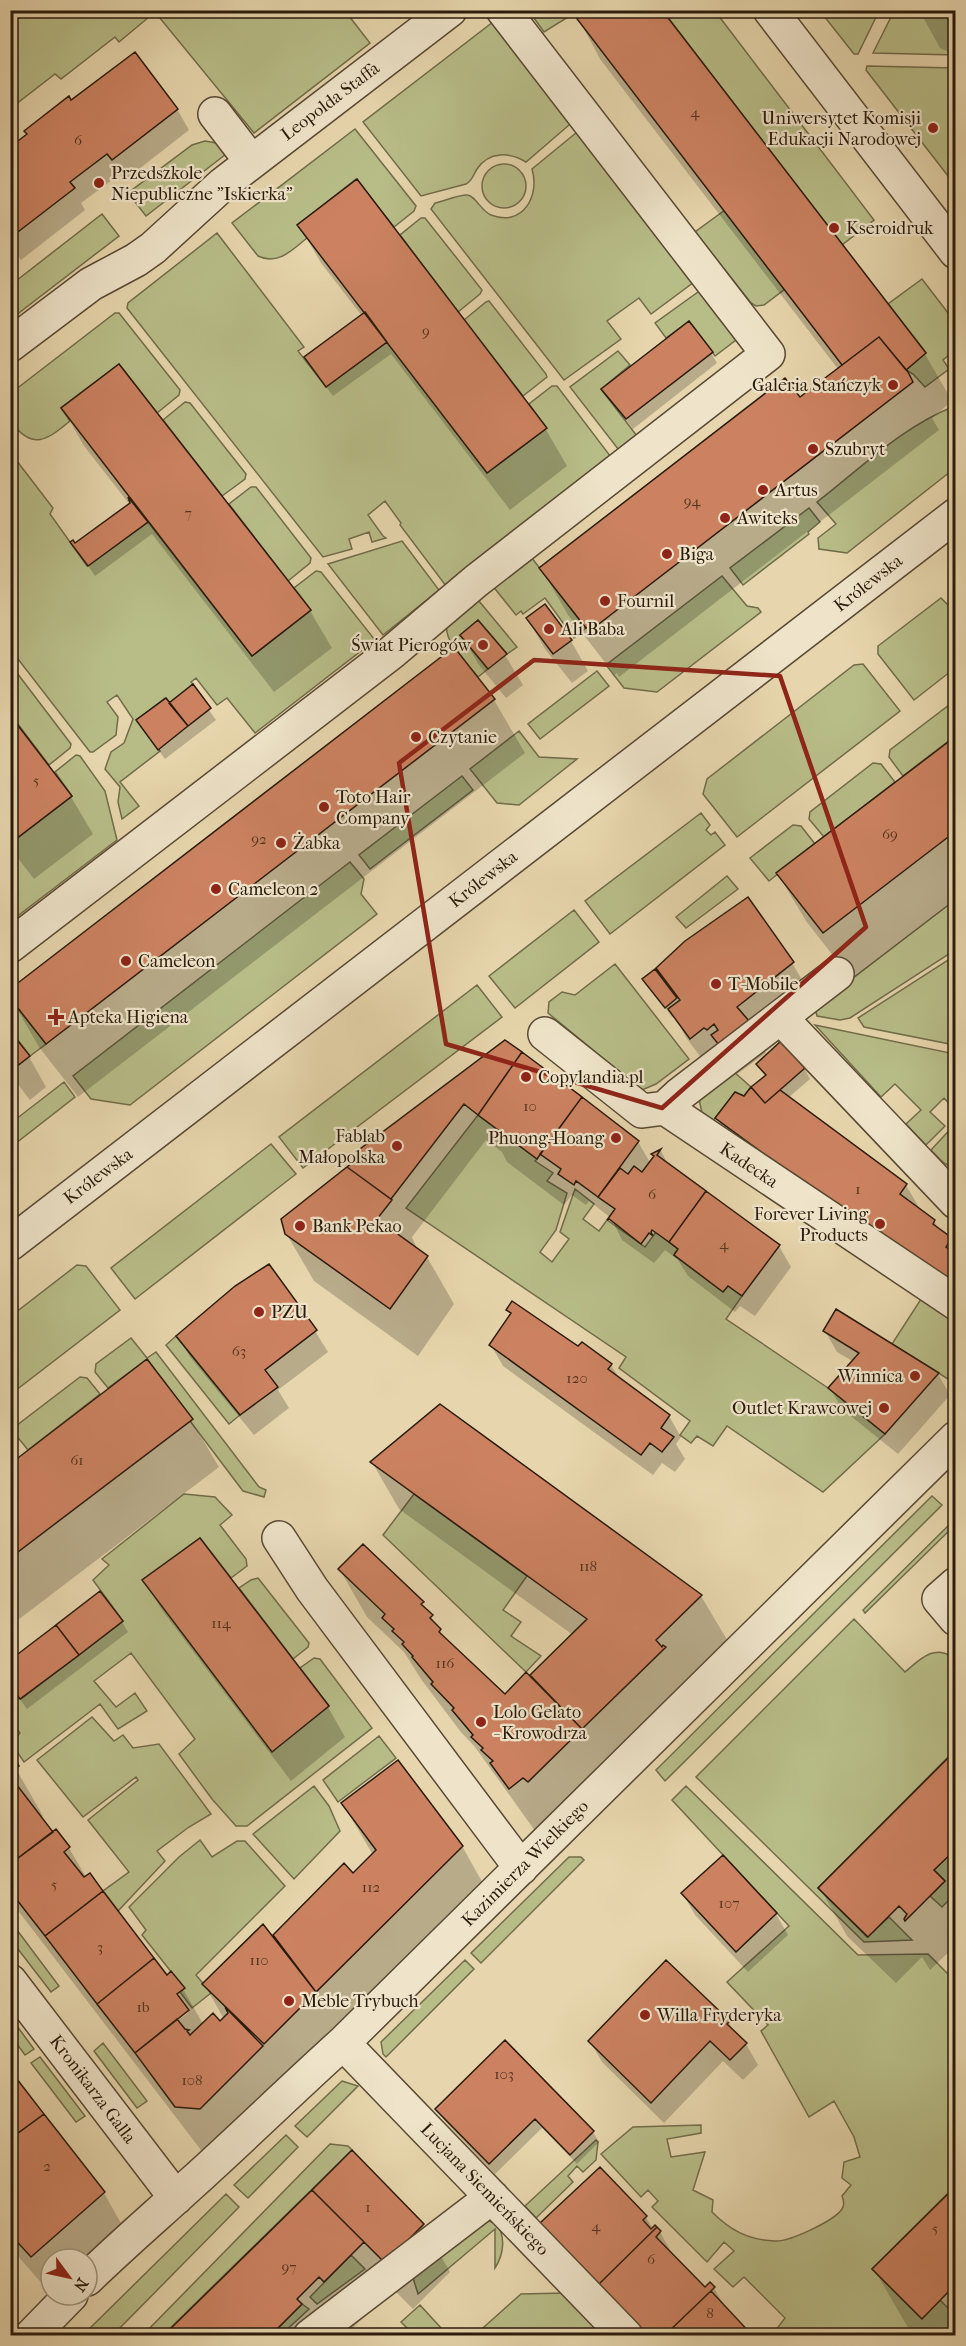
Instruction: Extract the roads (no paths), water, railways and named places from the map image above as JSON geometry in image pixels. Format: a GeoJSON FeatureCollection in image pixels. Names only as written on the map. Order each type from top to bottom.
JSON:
{"type":"FeatureCollection","features":[{"type":"Feature","properties":{"kind":"street","name":"Leopolda Staffa"},"geometry":{"type":"LineString","coordinates":[[10,345],[91,284],[136,260],[153,248],[223,184],[450,10]]}},
{"type":"Feature","properties":{"kind":"street"},"geometry":{"type":"LineString","coordinates":[[10,946],[391,652],[476,581],[768,354],[503,10]]}},
{"type":"Feature","properties":{"kind":"street"},"geometry":{"type":"LineString","coordinates":[[770,10],[956,252]]}},
{"type":"Feature","properties":{"kind":"street"},"geometry":{"type":"LineString","coordinates":[[215,114],[252,161]]}},
{"type":"Feature","properties":{"kind":"street","name":"Królewska"},"geometry":{"type":"LineString","coordinates":[[10,1244],[956,515]]}},
{"type":"Feature","properties":{"kind":"street"},"geometry":{"type":"LineString","coordinates":[[545,1034],[642,1111],[665,1108],[680,1094],[837,974]]}},
{"type":"Feature","properties":{"kind":"street"},"geometry":{"type":"LineString","coordinates":[[781,1018],[954,1196]]}},
{"type":"Feature","properties":{"kind":"street","name":"Kadecka"},"geometry":{"type":"LineString","coordinates":[[665,1108],[956,1303]]}},
{"type":"Feature","properties":{"kind":"street","name":"Kazimierza Wielkiego"},"geometry":{"type":"LineString","coordinates":[[99,2267],[343,2043],[956,1438]]}},
{"type":"Feature","properties":{"kind":"street"},"geometry":{"type":"LineString","coordinates":[[279,1538],[312,1589],[521,1868]]}},
{"type":"Feature","properties":{"kind":"street"},"geometry":{"type":"LineString","coordinates":[[956,1584],[939,1599],[956,1619]]}},
{"type":"Feature","properties":{"kind":"street","name":"Kronikarza Galla"},"geometry":{"type":"LineString","coordinates":[[10,1981],[176,2198]]}},
{"type":"Feature","properties":{"kind":"street","name":"Lucjana Siemieńskiego"},"geometry":{"type":"LineString","coordinates":[[343,2043],[626,2336]]}},
{"type":"Feature","properties":{"kind":"street"},"geometry":{"type":"LineString","coordinates":[[310,2336],[492,2197]]}},
{"type":"Feature","properties":{"kind":"street"},"geometry":{"type":"LineString","coordinates":[[31,2336],[59,2307]]}},
{"type":"Feature","properties":{"kind":"place","name":"Uniwersytet Komisji Edukacji Narodowej"},"geometry":{"type":"Point","coordinates":[933,128]}},
{"type":"Feature","properties":{"kind":"place","name":"Przedszkole Niepubliczne \"Iskierka\""},"geometry":{"type":"Point","coordinates":[99,183]}},
{"type":"Feature","properties":{"kind":"place","name":"Kseroidruk"},"geometry":{"type":"Point","coordinates":[834,228]}},
{"type":"Feature","properties":{"kind":"place","name":"Galeria Stańczyk"},"geometry":{"type":"Point","coordinates":[893,385]}},
{"type":"Feature","properties":{"kind":"place","name":"Szubryt"},"geometry":{"type":"Point","coordinates":[813,449]}},
{"type":"Feature","properties":{"kind":"place","name":"Artus"},"geometry":{"type":"Point","coordinates":[763,490]}},
{"type":"Feature","properties":{"kind":"place","name":"Awiteks"},"geometry":{"type":"Point","coordinates":[725,518]}},
{"type":"Feature","properties":{"kind":"place","name":"Biga"},"geometry":{"type":"Point","coordinates":[667,554]}},
{"type":"Feature","properties":{"kind":"place","name":"Fournil"},"geometry":{"type":"Point","coordinates":[605,601]}},
{"type":"Feature","properties":{"kind":"place","name":"Ali Baba"},"geometry":{"type":"Point","coordinates":[549,629]}},
{"type":"Feature","properties":{"kind":"place","name":"Świat Pierogów"},"geometry":{"type":"Point","coordinates":[483,645]}},
{"type":"Feature","properties":{"kind":"place","name":"Czytanie"},"geometry":{"type":"Point","coordinates":[416,737]}},
{"type":"Feature","properties":{"kind":"place","name":"Toto Hair Company"},"geometry":{"type":"Point","coordinates":[324,807]}},
{"type":"Feature","properties":{"kind":"place","name":"Żabka"},"geometry":{"type":"Point","coordinates":[281,843]}},
{"type":"Feature","properties":{"kind":"place","name":"Cameleon 2"},"geometry":{"type":"Point","coordinates":[216,889]}},
{"type":"Feature","properties":{"kind":"place","name":"Cameleon"},"geometry":{"type":"Point","coordinates":[126,961]}},
{"type":"Feature","properties":{"kind":"place","name":"T-Mobile"},"geometry":{"type":"Point","coordinates":[716,984]}},
{"type":"Feature","properties":{"kind":"place","name":"Apteka Higiena"},"geometry":{"type":"Point","coordinates":[56,1017]}},
{"type":"Feature","properties":{"kind":"place","name":"Copylandia.pl"},"geometry":{"type":"Point","coordinates":[526,1077]}},
{"type":"Feature","properties":{"kind":"place","name":"Phuong-Hoang"},"geometry":{"type":"Point","coordinates":[616,1138]}},
{"type":"Feature","properties":{"kind":"place","name":"Fablab Małopolska"},"geometry":{"type":"Point","coordinates":[397,1146]}},
{"type":"Feature","properties":{"kind":"place","name":"Forever Living Products"},"geometry":{"type":"Point","coordinates":[880,1224]}},
{"type":"Feature","properties":{"kind":"place","name":"Bank Pekao"},"geometry":{"type":"Point","coordinates":[300,1226]}},
{"type":"Feature","properties":{"kind":"place","name":"PZU"},"geometry":{"type":"Point","coordinates":[259,1312]}},
{"type":"Feature","properties":{"kind":"place","name":"Winnica"},"geometry":{"type":"Point","coordinates":[915,1376]}},
{"type":"Feature","properties":{"kind":"place","name":"Outlet Krawcowej"},"geometry":{"type":"Point","coordinates":[884,1408]}},
{"type":"Feature","properties":{"kind":"place","name":"Lolo Gelato - Krowodrza"},"geometry":{"type":"Point","coordinates":[481,1722]}},
{"type":"Feature","properties":{"kind":"place","name":"Meble Trybuch"},"geometry":{"type":"Point","coordinates":[289,2001]}},
{"type":"Feature","properties":{"kind":"place","name":"Willa Fryderyka"},"geometry":{"type":"Point","coordinates":[645,2015]}}]}
